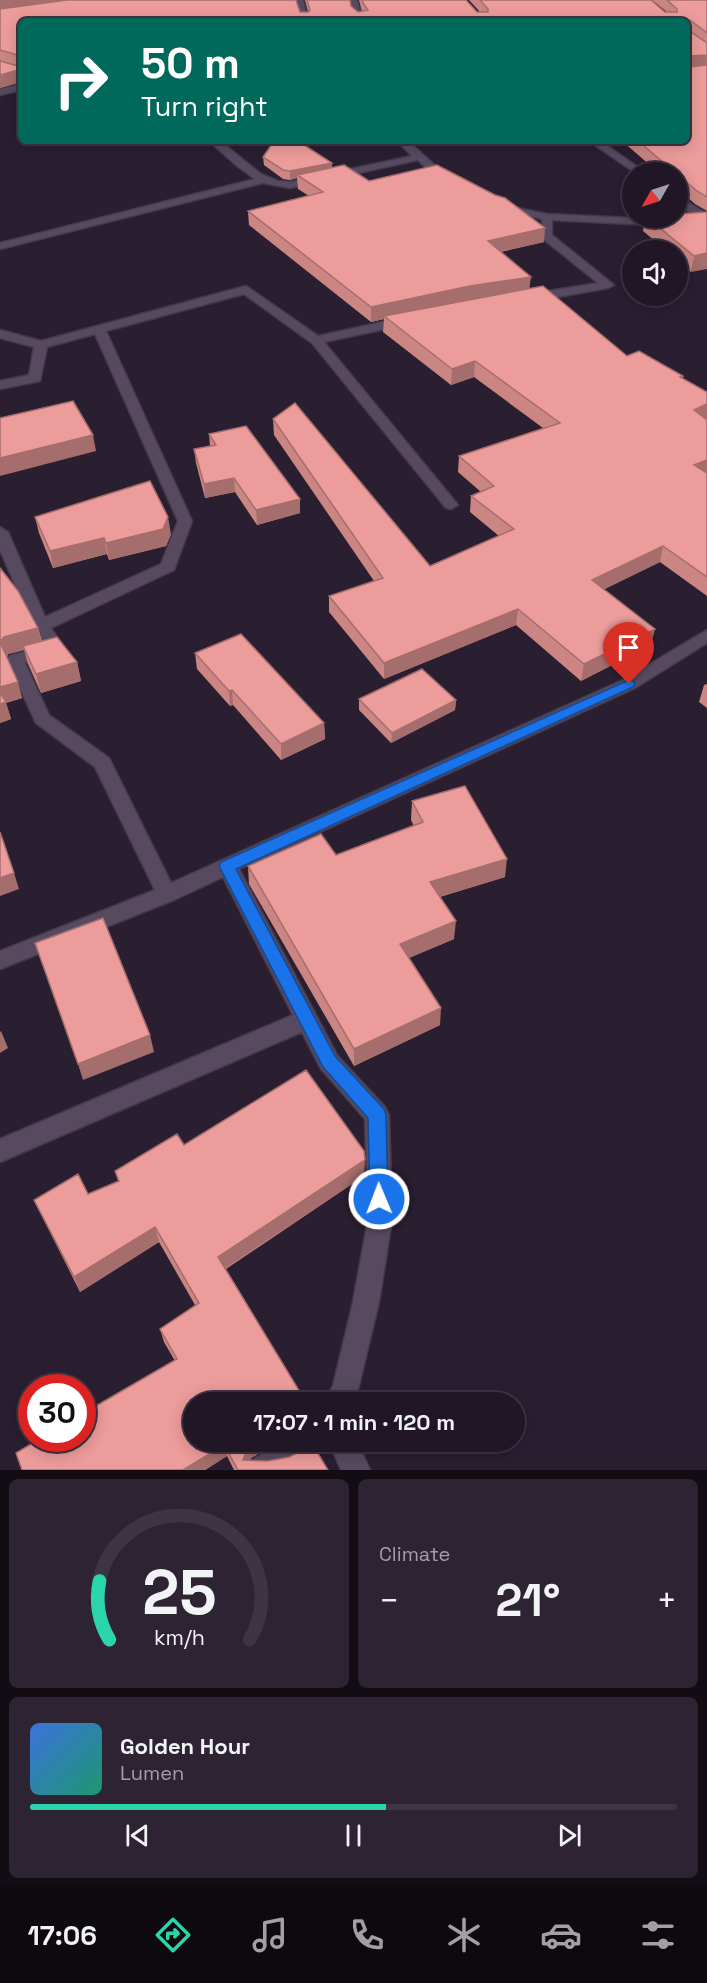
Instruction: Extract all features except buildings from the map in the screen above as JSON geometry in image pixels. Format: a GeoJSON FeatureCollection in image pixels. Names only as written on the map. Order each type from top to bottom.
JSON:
{"type":"FeatureCollection","features":[{"type":"Feature","properties":{"kind":"street"},"geometry":{"type":"LineString","coordinates":[[298,0],[303,18]]}},
{"type":"Feature","properties":{"kind":"street"},"geometry":{"type":"LineString","coordinates":[[353,0],[359,18]]}},
{"type":"Feature","properties":{"kind":"street"},"geometry":{"type":"LineString","coordinates":[[0,92],[18,88]]}},
{"type":"Feature","properties":{"kind":"street"},"geometry":{"type":"LineString","coordinates":[[217,144],[250,172],[273,185],[290,185],[420,157]]}},
{"type":"Feature","properties":{"kind":"street"},"geometry":{"type":"LineString","coordinates":[[405,144],[435,171],[462,186]]}},
{"type":"Feature","properties":{"kind":"street"},"geometry":{"type":"LineString","coordinates":[[598,144],[625,162]]}},
{"type":"Feature","properties":{"kind":"street"},"geometry":{"type":"LineString","coordinates":[[0,246],[263,180]]}},
{"type":"Feature","properties":{"kind":"street"},"geometry":{"type":"LineString","coordinates":[[490,200],[499,205],[547,217],[652,222],[707,220]]}},
{"type":"Feature","properties":{"kind":"street"},"geometry":{"type":"LineString","coordinates":[[688,206],[707,220]]}},
{"type":"Feature","properties":{"kind":"street"},"geometry":{"type":"LineString","coordinates":[[515,300],[608,285],[546,236],[547,217]]}},
{"type":"Feature","properties":{"kind":"street"},"geometry":{"type":"LineString","coordinates":[[0,334],[41,345],[246,290],[316,340],[451,505]]}},
{"type":"Feature","properties":{"kind":"street"},"geometry":{"type":"LineString","coordinates":[[316,340],[422,317]]}},
{"type":"Feature","properties":{"kind":"street"},"geometry":{"type":"LineString","coordinates":[[41,626],[168,567],[185,520],[99,329]]}},
{"type":"Feature","properties":{"kind":"street"},"geometry":{"type":"LineString","coordinates":[[0,385],[35,378],[41,345]]}},
{"type":"Feature","properties":{"kind":"street"},"geometry":{"type":"LineString","coordinates":[[0,532],[41,626],[57,649],[15,660],[42,719],[102,763],[167,894]]}},
{"type":"Feature","properties":{"kind":"street"},"geometry":{"type":"LineString","coordinates":[[0,960],[167,894],[629,684],[707,635]]}},
{"type":"Feature","properties":{"kind":"street"},"geometry":{"type":"LineString","coordinates":[[227,866],[305,1020],[329,1062],[377,1115],[380,1220],[366,1302],[345,1392]]}},
{"type":"Feature","properties":{"kind":"street"},"geometry":{"type":"LineString","coordinates":[[0,1151],[305,1020]]}},
{"type":"Feature","properties":{"kind":"street"},"geometry":{"type":"LineString","coordinates":[[262,1470],[292,1452]]}},
{"type":"Feature","properties":{"kind":"street"},"geometry":{"type":"LineString","coordinates":[[348,1452],[356,1470]]}},
{"type":"Feature","properties":{"kind":"route"},"geometry":{"type":"LineString","coordinates":[[379,1199],[377,1115],[329,1062],[305,1020],[227,866],[629,684]]}}]}
